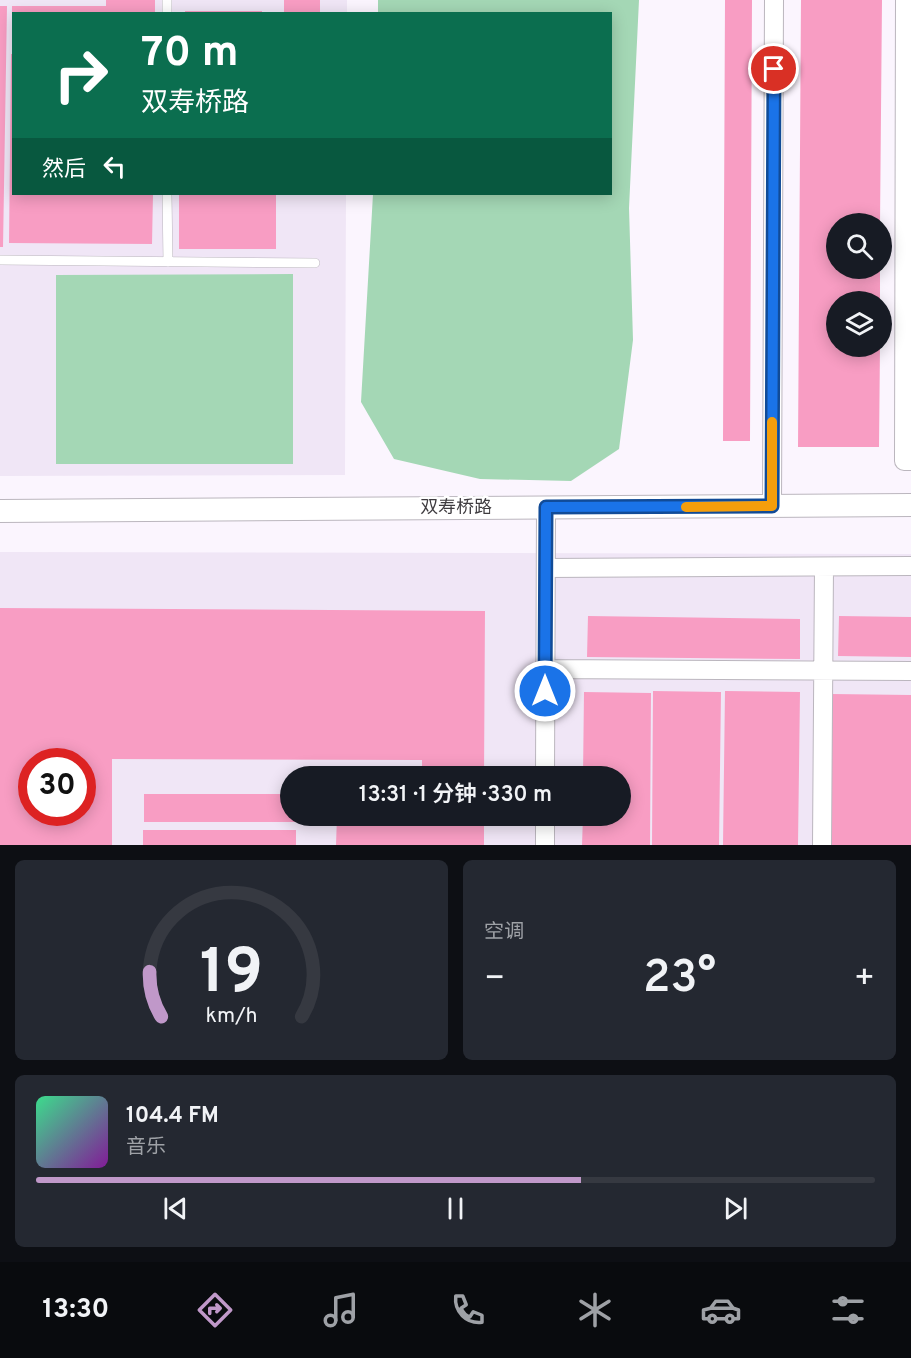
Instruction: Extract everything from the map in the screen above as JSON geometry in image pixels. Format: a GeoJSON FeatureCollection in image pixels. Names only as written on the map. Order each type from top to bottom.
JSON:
{"type":"FeatureCollection","features":[{"type":"Feature","properties":{"kind":"street"},"geometry":{"type":"LineString","coordinates":[[772,506],[774,0]]}},
{"type":"Feature","properties":{"kind":"street"},"geometry":{"type":"LineString","coordinates":[[905,0],[908,163],[907,394],[904,461],[911,461]]}},
{"type":"Feature","properties":{"kind":"street","name":"双寿桥路"},"geometry":{"type":"LineString","coordinates":[[0,510],[911,505]]}},
{"type":"Feature","properties":{"kind":"street"},"geometry":{"type":"LineString","coordinates":[[545,766],[546,507]]}},
{"type":"Feature","properties":{"kind":"street"},"geometry":{"type":"LineString","coordinates":[[546,568],[911,566]]}},
{"type":"Feature","properties":{"kind":"street"},"geometry":{"type":"LineString","coordinates":[[822,845],[824,567]]}},
{"type":"Feature","properties":{"kind":"street"},"geometry":{"type":"LineString","coordinates":[[546,669],[911,671]]}},
{"type":"Feature","properties":{"kind":"street"},"geometry":{"type":"LineString","coordinates":[[545,826],[545,845]]}},
{"type":"Feature","properties":{"kind":"lane"},"geometry":{"type":"LineString","coordinates":[[167,195],[168,262]]}},
{"type":"Feature","properties":{"kind":"lane"},"geometry":{"type":"LineString","coordinates":[[0,260],[315,263]]}},
{"type":"Feature","properties":{"kind":"shaded area"},"geometry":{"type":"Polygon","coordinates":[[[0,0],[347,0],[347,12],[12,12],[12,195],[346,195],[345,475],[0,476],[0,0]]]}},
{"type":"Feature","properties":{"kind":"shaded area"},"geometry":{"type":"Polygon","coordinates":[[[0,552],[911,554],[911,845],[0,845],[0,552]]]}},
{"type":"Feature","properties":{"kind":"green space"},"geometry":{"type":"Polygon","coordinates":[[[378,0],[639,0],[629,208],[633,340],[619,449],[571,481],[480,479],[394,459],[361,402],[373,195],[612,195],[612,12],[378,12],[378,0]]]}},
{"type":"Feature","properties":{"kind":"green space"},"geometry":{"type":"Polygon","coordinates":[[[293,274],[293,464],[56,464],[56,275],[293,274]]]}},
{"type":"Feature","properties":{"kind":"building"},"geometry":{"type":"Polygon","coordinates":[[[106,0],[155,0],[155,12],[12,12],[12,6],[106,6],[106,0]]]}},
{"type":"Feature","properties":{"kind":"building"},"geometry":{"type":"Polygon","coordinates":[[[284,0],[320,0],[320,12],[284,12],[284,0]]]}},
{"type":"Feature","properties":{"kind":"building"},"geometry":{"type":"Polygon","coordinates":[[[725,0],[752,0],[750,441],[723,441],[725,0]]]}},
{"type":"Feature","properties":{"kind":"building"},"geometry":{"type":"Polygon","coordinates":[[[801,0],[882,0],[880,213],[826,213],[826,279],[880,279],[880,291],[826,291],[826,357],[880,357],[879,447],[798,447],[801,0]]]}},
{"type":"Feature","properties":{"kind":"building"},"geometry":{"type":"Polygon","coordinates":[[[0,6],[7,6],[3,247],[0,247],[0,6]]]}},
{"type":"Feature","properties":{"kind":"building"},"geometry":{"type":"Polygon","coordinates":[[[185,11],[262,11],[262,12],[185,11]]]}},
{"type":"Feature","properties":{"kind":"building"},"geometry":{"type":"Polygon","coordinates":[[[12,54],[12,195],[153,195],[152,244],[9,243],[12,54]]]}},
{"type":"Feature","properties":{"kind":"building"},"geometry":{"type":"Polygon","coordinates":[[[179,195],[276,195],[276,249],[179,249],[179,195]]]}},
{"type":"Feature","properties":{"kind":"building"},"geometry":{"type":"Polygon","coordinates":[[[0,608],[485,611],[484,766],[422,766],[422,760],[112,759],[112,845],[0,845],[0,608]]]}},
{"type":"Feature","properties":{"kind":"building"},"geometry":{"type":"Polygon","coordinates":[[[588,616],[800,619],[800,659],[587,657],[588,616]]]}},
{"type":"Feature","properties":{"kind":"building"},"geometry":{"type":"Polygon","coordinates":[[[839,616],[911,617],[911,657],[838,656],[839,616]]]}},
{"type":"Feature","properties":{"kind":"building"},"geometry":{"type":"Polygon","coordinates":[[[653,691],[721,692],[719,845],[652,845],[653,691]]]}},
{"type":"Feature","properties":{"kind":"building"},"geometry":{"type":"Polygon","coordinates":[[[725,691],[800,692],[798,845],[723,845],[725,691]]]}},
{"type":"Feature","properties":{"kind":"building"},"geometry":{"type":"Polygon","coordinates":[[[584,692],[651,693],[650,845],[582,845],[583,826],[631,826],[631,766],[583,766],[584,692]]]}},
{"type":"Feature","properties":{"kind":"building"},"geometry":{"type":"Polygon","coordinates":[[[832,694],[911,695],[911,845],[831,845],[832,694]]]}},
{"type":"Feature","properties":{"kind":"building"},"geometry":{"type":"Polygon","coordinates":[[[144,794],[280,794],[280,822],[144,822],[144,794]]]}},
{"type":"Feature","properties":{"kind":"building"},"geometry":{"type":"Polygon","coordinates":[[[337,826],[484,826],[484,845],[336,845],[337,826]]]}},
{"type":"Feature","properties":{"kind":"building"},"geometry":{"type":"Polygon","coordinates":[[[143,830],[296,830],[296,845],[143,845],[143,830]]]}},
{"type":"Feature","properties":{"kind":"slow traffic"},"geometry":{"type":"LineString","coordinates":[[686,507],[772,506],[772,422]]}},
{"type":"Feature","properties":{"kind":"route"},"geometry":{"type":"LineString","coordinates":[[545,691],[546,507],[772,506],[774,69]]}}]}
